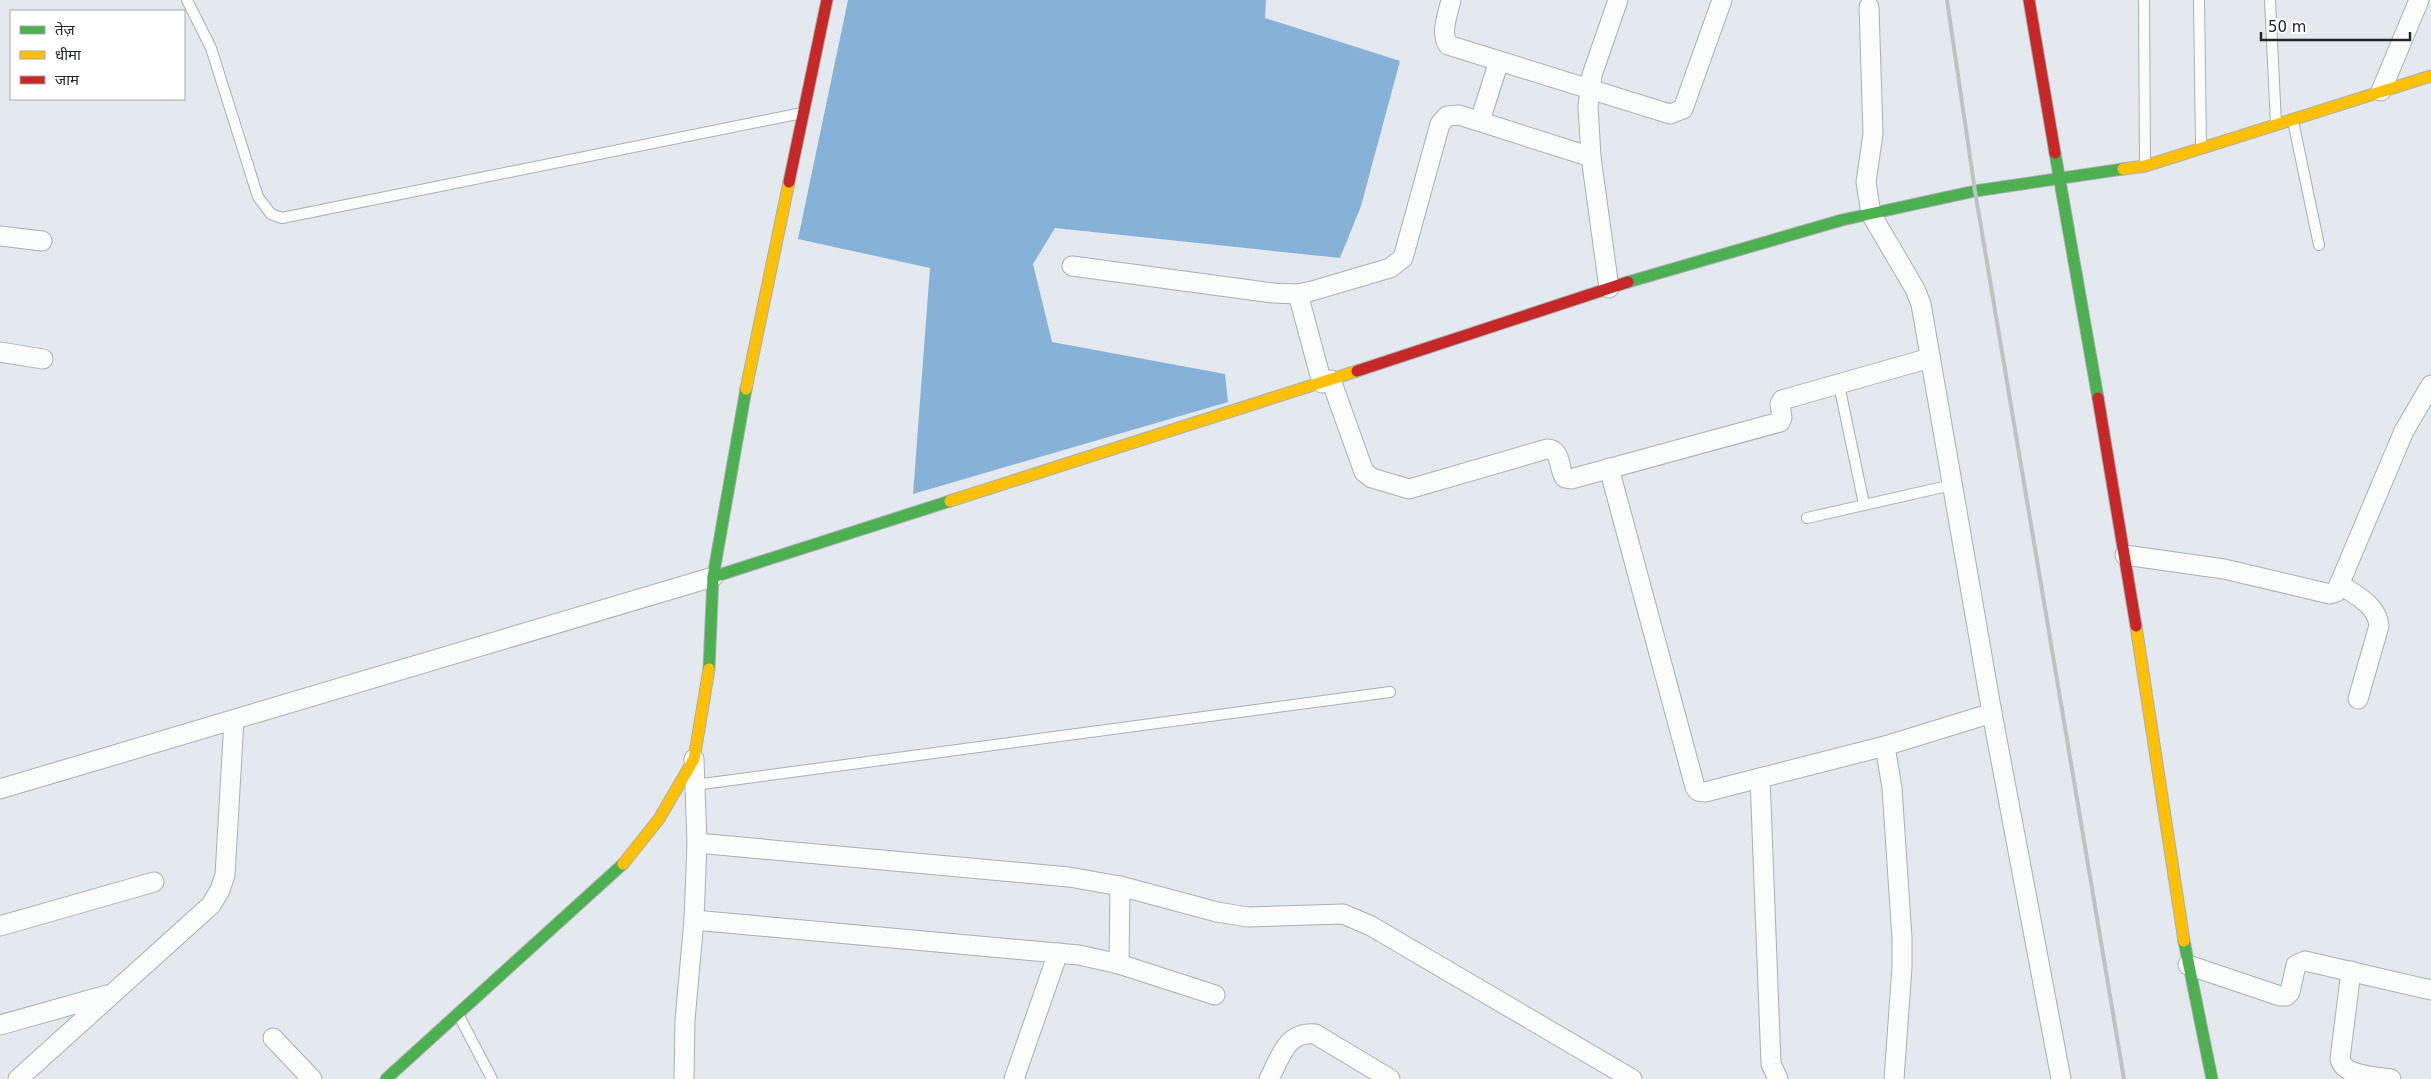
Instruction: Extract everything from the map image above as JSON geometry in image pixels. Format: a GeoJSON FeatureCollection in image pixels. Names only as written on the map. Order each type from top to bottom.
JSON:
{"type":"FeatureCollection","features":[{"type":"Feature","properties":{"kind":"main road"},"geometry":{"type":"LineString","coordinates":[[386,1079],[628,858],[659,819],[694,759],[708,670],[713,578],[740,419],[827,0]]}},
{"type":"Feature","properties":{"kind":"main road"},"geometry":{"type":"LineString","coordinates":[[2029,0],[2125,555],[2188,965],[2212,1079]]}},
{"type":"Feature","properties":{"kind":"main road"},"geometry":{"type":"LineString","coordinates":[[713,578],[1326,382],[1609,288],[1842,220],[1975,191],[2145,166],[2202,150],[2431,76]]}},
{"type":"Feature","properties":{"kind":"street"},"geometry":{"type":"LineString","coordinates":[[1451,0],[1444,31],[1444,39],[1448,45],[1670,114],[1677,113],[1683,109],[1722,0]]}},
{"type":"Feature","properties":{"kind":"street"},"geometry":{"type":"LineString","coordinates":[[1609,288],[1591,157],[1589,89],[1618,0]]}},
{"type":"Feature","properties":{"kind":"street"},"geometry":{"type":"LineString","coordinates":[[2381,92],[2419,0]]}},
{"type":"Feature","properties":{"kind":"street"},"geometry":{"type":"LineString","coordinates":[[1869,7],[1873,134],[1866,182],[1871,214],[1915,289],[1920,304],[1992,713],[2061,1079]]}},
{"type":"Feature","properties":{"kind":"street"},"geometry":{"type":"LineString","coordinates":[[1480,122],[1499,61]]}},
{"type":"Feature","properties":{"kind":"street"},"geometry":{"type":"LineString","coordinates":[[1072,266],[1273,293],[1298,294],[1398,264],[1403,258],[1440,124],[1447,116],[1459,115],[1591,157]]}},
{"type":"Feature","properties":{"kind":"street"},"geometry":{"type":"LineString","coordinates":[[0,236],[42,241]]}},
{"type":"Feature","properties":{"kind":"street"},"geometry":{"type":"LineString","coordinates":[[1298,294],[1326,382],[1364,472],[1372,478],[1402,488],[1417,487],[1547,449],[1552,449],[1557,453],[1565,478],[1571,479],[1780,422],[1782,418],[1780,404],[1782,400],[1930,358]]}},
{"type":"Feature","properties":{"kind":"street"},"geometry":{"type":"LineString","coordinates":[[0,352],[43,358]]}},
{"type":"Feature","properties":{"kind":"street"},"geometry":{"type":"LineString","coordinates":[[2125,555],[2224,569],[2330,594],[2336,592],[2341,585],[2377,492],[2400,440],[2431,384]]}},
{"type":"Feature","properties":{"kind":"street"},"geometry":{"type":"LineString","coordinates":[[1609,468],[1695,787],[1698,790],[1705,792],[1885,746],[1992,713]]}},
{"type":"Feature","properties":{"kind":"street"},"geometry":{"type":"LineString","coordinates":[[0,789],[713,578]]}},
{"type":"Feature","properties":{"kind":"street"},"geometry":{"type":"LineString","coordinates":[[2341,585],[2374,608],[2378,615],[2379,626],[2358,699]]}},
{"type":"Feature","properties":{"kind":"street"},"geometry":{"type":"LineString","coordinates":[[18,1079],[211,905],[220,890],[225,874],[234,720]]}},
{"type":"Feature","properties":{"kind":"street"},"geometry":{"type":"LineString","coordinates":[[1885,746],[1892,788],[1902,938],[1902,967],[1894,1079]]}},
{"type":"Feature","properties":{"kind":"street"},"geometry":{"type":"LineString","coordinates":[[684,1079],[685,1020],[694,920],[697,843],[694,759]]}},
{"type":"Feature","properties":{"kind":"street"},"geometry":{"type":"LineString","coordinates":[[1760,778],[1771,1064],[1778,1079]]}},
{"type":"Feature","properties":{"kind":"street"},"geometry":{"type":"LineString","coordinates":[[697,843],[1060,876],[1120,886],[1216,912],[1248,917],[1343,914],[1372,926],[1632,1079]]}},
{"type":"Feature","properties":{"kind":"street"},"geometry":{"type":"LineString","coordinates":[[0,926],[154,882]]}},
{"type":"Feature","properties":{"kind":"street"},"geometry":{"type":"LineString","coordinates":[[1119,964],[1120,886]]}},
{"type":"Feature","properties":{"kind":"street"},"geometry":{"type":"LineString","coordinates":[[694,920],[1079,955],[1119,964],[1215,996]]}},
{"type":"Feature","properties":{"kind":"street"},"geometry":{"type":"LineString","coordinates":[[1014,1079],[1058,953]]}},
{"type":"Feature","properties":{"kind":"street"},"geometry":{"type":"LineString","coordinates":[[2188,965],[2280,996],[2286,996],[2290,992],[2296,965],[2305,961],[2431,990]]}},
{"type":"Feature","properties":{"kind":"street"},"geometry":{"type":"LineString","coordinates":[[2351,972],[2340,1059],[2341,1065],[2348,1071],[2391,1079]]}},
{"type":"Feature","properties":{"kind":"street"},"geometry":{"type":"LineString","coordinates":[[0,1025],[112,993]]}},
{"type":"Feature","properties":{"kind":"street"},"geometry":{"type":"LineString","coordinates":[[1269,1079],[1292,1038],[1302,1033],[1315,1034],[1390,1079]]}},
{"type":"Feature","properties":{"kind":"street"},"geometry":{"type":"LineString","coordinates":[[273,1038],[312,1079]]}},
{"type":"Feature","properties":{"kind":"lane"},"geometry":{"type":"LineString","coordinates":[[187,0],[211,48],[258,196],[271,214],[282,218],[804,113]]}},
{"type":"Feature","properties":{"kind":"lane"},"geometry":{"type":"LineString","coordinates":[[2144,0],[2145,166]]}},
{"type":"Feature","properties":{"kind":"lane"},"geometry":{"type":"LineString","coordinates":[[2199,0],[2202,150]]}},
{"type":"Feature","properties":{"kind":"lane"},"geometry":{"type":"LineString","coordinates":[[2270,0],[2276,126]]}},
{"type":"Feature","properties":{"kind":"lane"},"geometry":{"type":"LineString","coordinates":[[2292,120],[2319,245]]}},
{"type":"Feature","properties":{"kind":"lane"},"geometry":{"type":"LineString","coordinates":[[1839,385],[1864,504]]}},
{"type":"Feature","properties":{"kind":"lane"},"geometry":{"type":"LineString","coordinates":[[1807,518],[1952,485]]}},
{"type":"Feature","properties":{"kind":"lane"},"geometry":{"type":"LineString","coordinates":[[695,784],[1390,692]]}},
{"type":"Feature","properties":{"kind":"lane"},"geometry":{"type":"LineString","coordinates":[[458,1014],[492,1079]]}},
{"type":"Feature","properties":{"kind":"water"},"geometry":{"type":"Polygon","coordinates":[[[848,0],[1266,0],[1265,18],[1400,61],[1361,206],[1340,258],[1055,228],[1033,264],[1052,342],[1225,374],[1228,402],[913,494],[930,268],[798,239],[848,0]]]}},
{"type":"Feature","properties":{"kind":"railway"},"geometry":{"type":"LineString","coordinates":[[1947,0],[1975,191],[2124,1079]]}},
{"type":"Feature","properties":{"kind":"traffic: fast"},"geometry":{"type":"LineString","coordinates":[[2055,153],[2098,398]]}},
{"type":"Feature","properties":{"kind":"traffic: fast"},"geometry":{"type":"LineString","coordinates":[[1628,282],[1842,220],[1975,191],[2123,169]]}},
{"type":"Feature","properties":{"kind":"traffic: fast"},"geometry":{"type":"LineString","coordinates":[[709,669],[713,577],[746,389]]}},
{"type":"Feature","properties":{"kind":"traffic: fast"},"geometry":{"type":"LineString","coordinates":[[713,577],[950,501]]}},
{"type":"Feature","properties":{"kind":"traffic: fast"},"geometry":{"type":"LineString","coordinates":[[386,1079],[623,864]]}},
{"type":"Feature","properties":{"kind":"traffic: fast"},"geometry":{"type":"LineString","coordinates":[[2184,941],[2212,1079]]}},
{"type":"Feature","properties":{"kind":"traffic: slow"},"geometry":{"type":"LineString","coordinates":[[2123,169],[2145,166],[2431,76]]}},
{"type":"Feature","properties":{"kind":"traffic: slow"},"geometry":{"type":"LineString","coordinates":[[746,389],[789,182]]}},
{"type":"Feature","properties":{"kind":"traffic: slow"},"geometry":{"type":"LineString","coordinates":[[950,501],[1357,371]]}},
{"type":"Feature","properties":{"kind":"traffic: slow"},"geometry":{"type":"LineString","coordinates":[[2136,626],[2184,941]]}},
{"type":"Feature","properties":{"kind":"traffic: slow"},"geometry":{"type":"LineString","coordinates":[[623,864],[659,819],[694,759],[709,669]]}},
{"type":"Feature","properties":{"kind":"traffic: jam"},"geometry":{"type":"LineString","coordinates":[[789,182],[827,0]]}},
{"type":"Feature","properties":{"kind":"traffic: jam"},"geometry":{"type":"LineString","coordinates":[[2029,0],[2055,153]]}},
{"type":"Feature","properties":{"kind":"traffic: jam"},"geometry":{"type":"LineString","coordinates":[[1357,371],[1628,282]]}},
{"type":"Feature","properties":{"kind":"traffic: jam"},"geometry":{"type":"LineString","coordinates":[[2098,398],[2136,626]]}}]}
